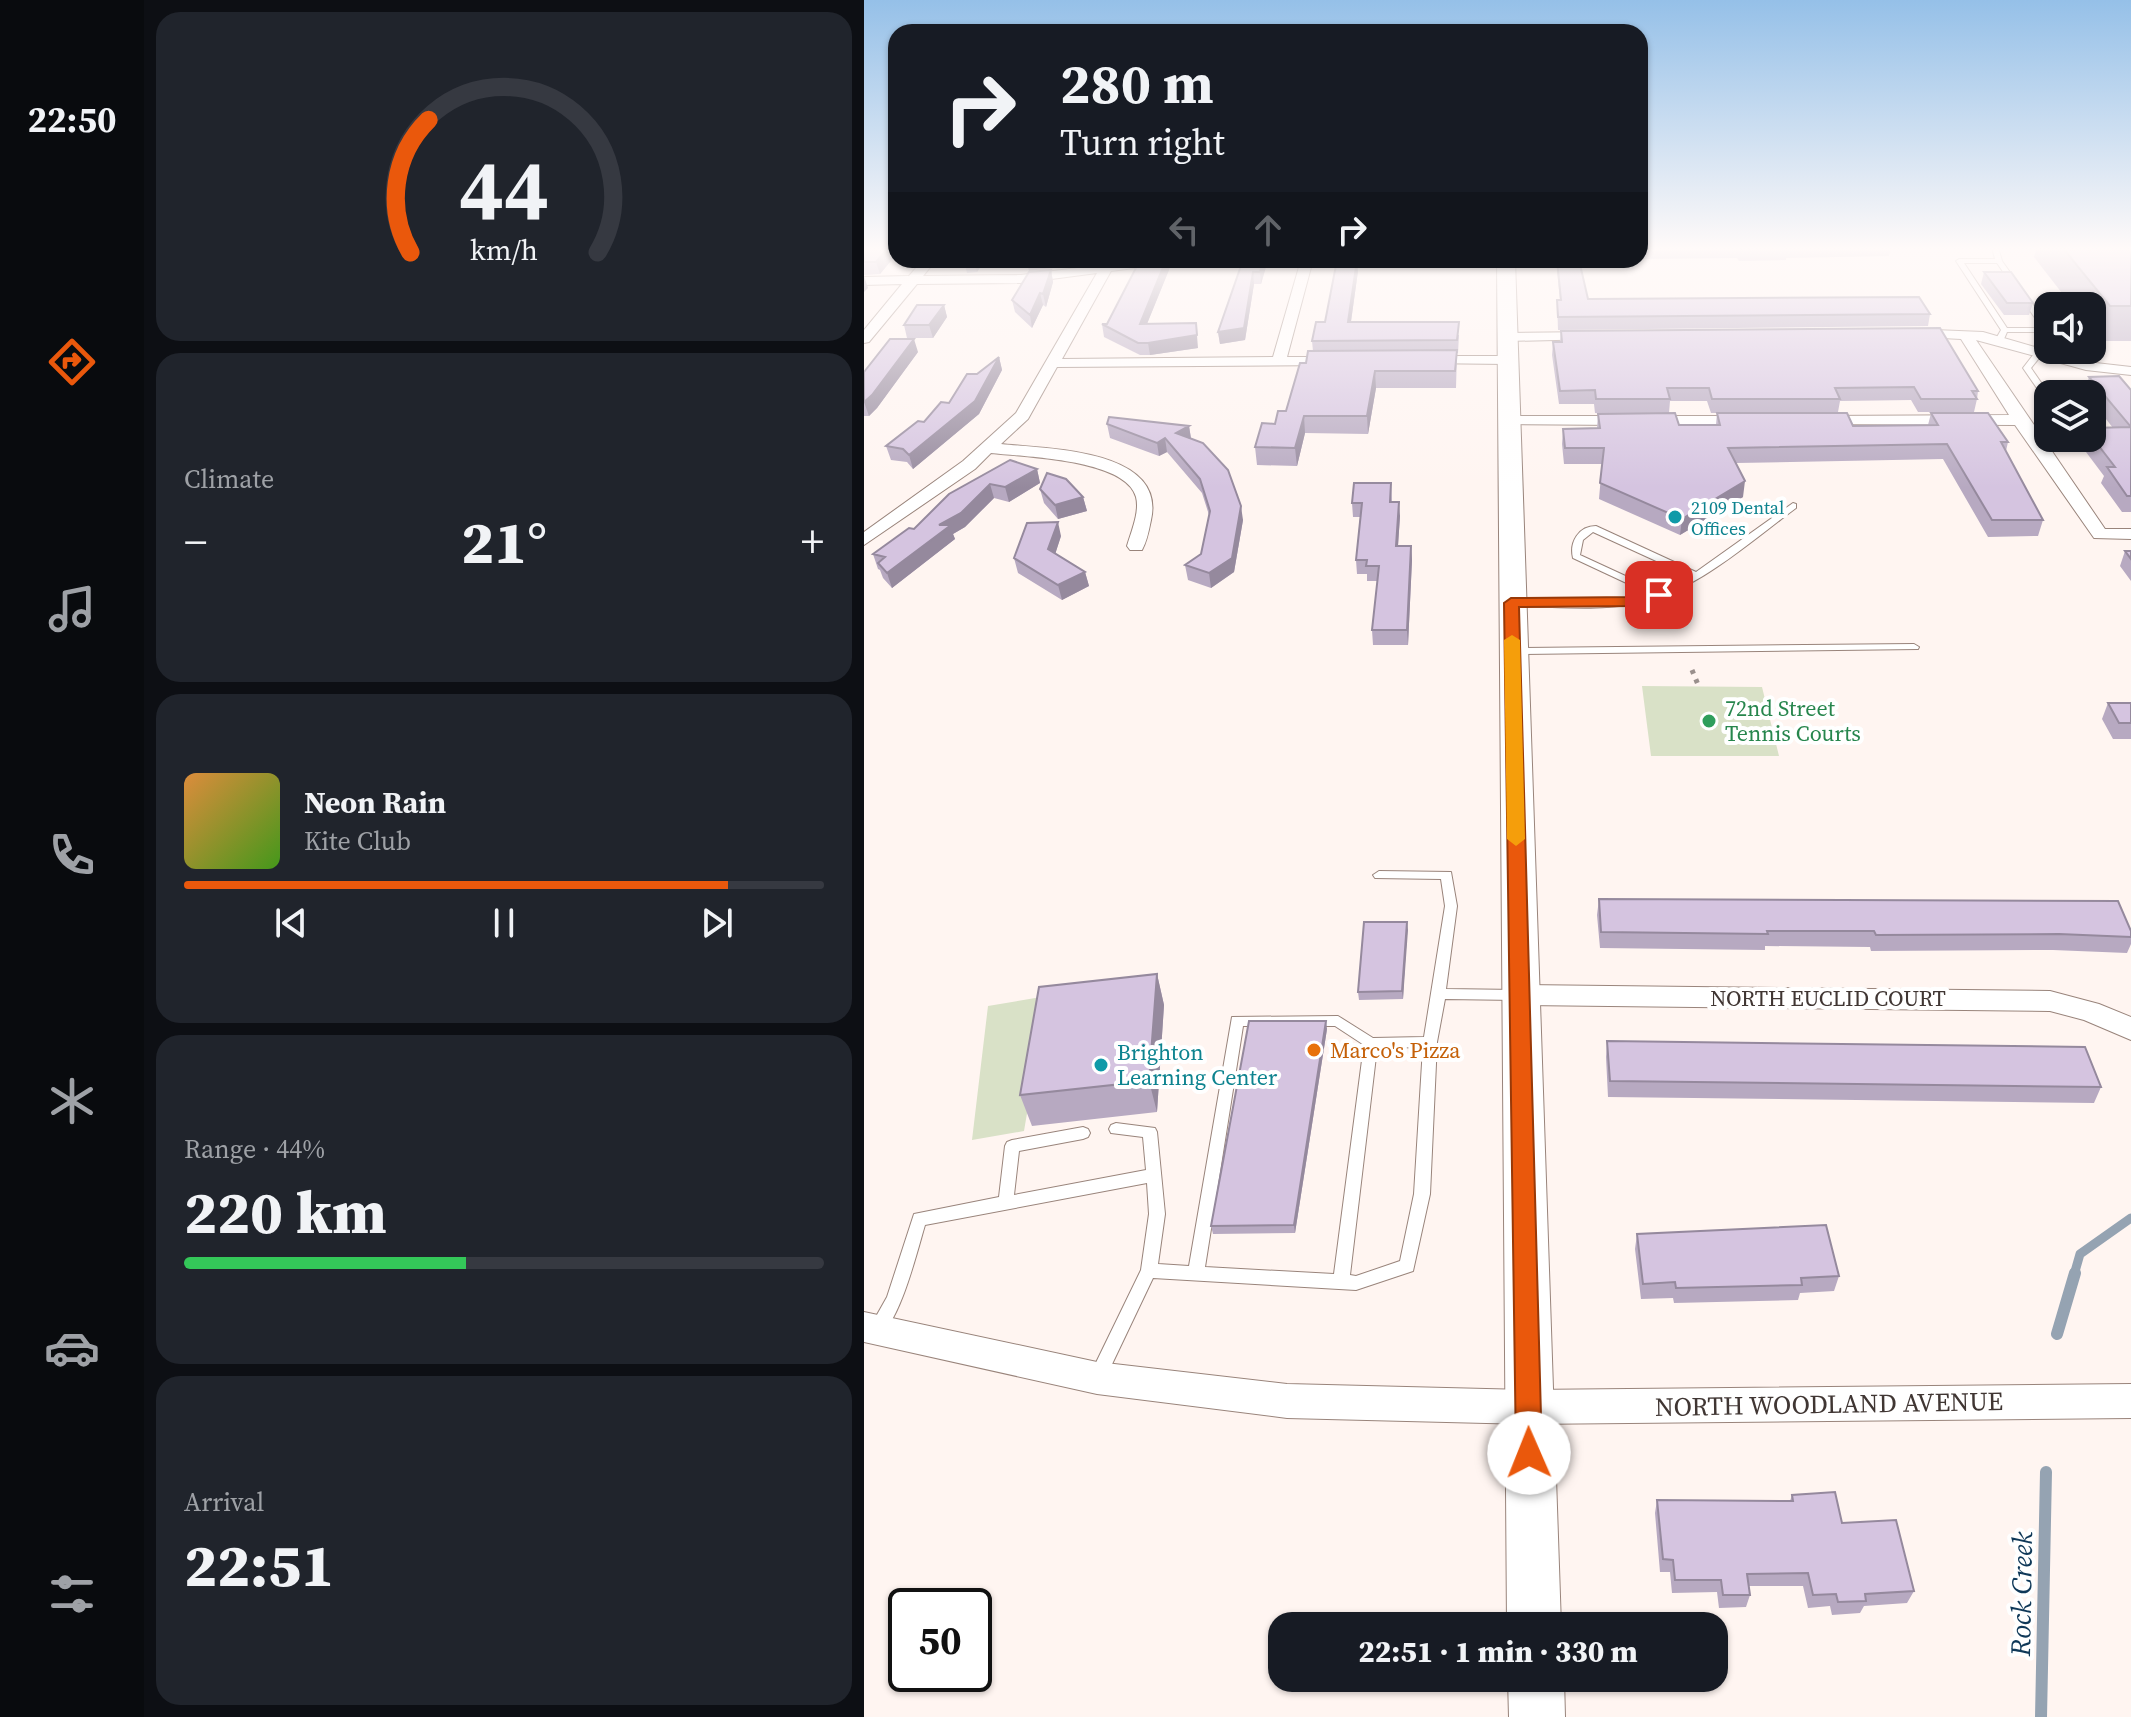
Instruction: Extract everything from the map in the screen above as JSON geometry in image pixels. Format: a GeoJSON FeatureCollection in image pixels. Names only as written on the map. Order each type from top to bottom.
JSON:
{"type":"FeatureCollection","features":[{"type":"Feature","properties":{"kind":"main road"},"geometry":{"type":"LineString","coordinates":[[1507,327],[1534,1612]]}},
{"type":"Feature","properties":{"kind":"main road"},"geometry":{"type":"LineString","coordinates":[[1536,1692],[1537,1717]]}},
{"type":"Feature","properties":{"kind":"street"},"geometry":{"type":"LineString","coordinates":[[864,540],[990,448],[1031,404],[1074,327]]}},
{"type":"Feature","properties":{"kind":"street"},"geometry":{"type":"LineString","coordinates":[[1279,361],[1288,327]]}},
{"type":"Feature","properties":{"kind":"street"},"geometry":{"type":"LineString","coordinates":[[1897,333],[2002,335],[2034,349]]}},
{"type":"Feature","properties":{"kind":"street"},"geometry":{"type":"LineString","coordinates":[[1965,334],[2020,420],[2100,534],[2131,534]]}},
{"type":"Feature","properties":{"kind":"street"},"geometry":{"type":"LineString","coordinates":[[1415,360],[1603,336]]}},
{"type":"Feature","properties":{"kind":"street"},"geometry":{"type":"LineString","coordinates":[[2095,364],[2123,370],[2122,362],[2131,360]]}},
{"type":"Feature","properties":{"kind":"street"},"geometry":{"type":"LineString","coordinates":[[1054,363],[1355,361]]}},
{"type":"Feature","properties":{"kind":"street"},"geometry":{"type":"LineString","coordinates":[[1799,421],[2020,420]]}},
{"type":"Feature","properties":{"kind":"street"},"geometry":{"type":"LineString","coordinates":[[1507,421],[1768,421]]}},
{"type":"Feature","properties":{"kind":"street"},"geometry":{"type":"LineString","coordinates":[[990,448],[1106,464],[1130,475],[1140,484],[1145,496],[1136,546]]}},
{"type":"Feature","properties":{"kind":"street","name":"NORTH EUCLID COURT"},"geometry":{"type":"LineString","coordinates":[[1520,995],[2050,1001],[2090,1011],[2131,1029]]}},
{"type":"Feature","properties":{"kind":"street","name":"NORTH WOODLAND AVENUE"},"geometry":{"type":"LineString","coordinates":[[870,1329],[1097,1378],[1287,1401],[1528,1407],[2131,1401]]}},
{"type":"Feature","properties":{"kind":"lane"},"geometry":{"type":"LineString","coordinates":[[1997,327],[2002,335],[2047,330],[2045,327]]}},
{"type":"Feature","properties":{"kind":"lane"},"geometry":{"type":"LineString","coordinates":[[2034,359],[2027,368],[2035,380]]}},
{"type":"Feature","properties":{"kind":"lane"},"geometry":{"type":"LineString","coordinates":[[1511,603],[1635,601],[1659,595],[1695,575],[1793,506]]}},
{"type":"Feature","properties":{"kind":"lane"},"geometry":{"type":"LineString","coordinates":[[1659,595],[1576,556],[1575,546],[1580,535],[1593,528],[1695,575]]}},
{"type":"Feature","properties":{"kind":"lane"},"geometry":{"type":"LineString","coordinates":[[1512,651],[1914,647]]}},
{"type":"Feature","properties":{"kind":"lane"},"geometry":{"type":"LineString","coordinates":[[1149,1271],[1356,1283],[1407,1266],[1422,1194],[1430,1042],[1451,906],[1447,875],[1379,875]]}},
{"type":"Feature","properties":{"kind":"lane"},"geometry":{"type":"LineString","coordinates":[[1439,994],[1520,995]]}},
{"type":"Feature","properties":{"kind":"lane"},"geometry":{"type":"LineString","coordinates":[[1196,1274],[1237,1021],[1338,1021],[1371,1043],[1430,1042]]}},
{"type":"Feature","properties":{"kind":"lane"},"geometry":{"type":"LineString","coordinates":[[1341,1282],[1371,1043]]}},
{"type":"Feature","properties":{"kind":"lane"},"geometry":{"type":"LineString","coordinates":[[1097,1378],[1149,1271],[1157,1214],[1150,1132],[1116,1129]]}},
{"type":"Feature","properties":{"kind":"lane"},"geometry":{"type":"LineString","coordinates":[[1006,1203],[1012,1146],[1083,1133]]}},
{"type":"Feature","properties":{"kind":"lane"},"geometry":{"type":"LineString","coordinates":[[870,1329],[894,1299],[919,1219],[1154,1175]]}},
{"type":"Feature","properties":{"kind":"path"},"geometry":{"type":"LineString","coordinates":[[1692,670],[1699,687]]}},
{"type":"Feature","properties":{"kind":"green space","name":"72nd Street Tennis Courts"},"geometry":{"type":"Polygon","coordinates":[[[1642,686],[1762,687],[1779,756],[1651,756],[1642,686]]]}},
{"type":"Feature","properties":{"kind":"green space"},"geometry":{"type":"Polygon","coordinates":[[[1047,996],[1024,1131],[972,1140],[988,1006],[1047,996]]]}},
{"type":"Feature","properties":{"kind":"building"},"geometry":{"type":"Polygon","coordinates":[[[1108,327],[1196,327],[1197,335],[1138,343],[1108,327]]]}},
{"type":"Feature","properties":{"kind":"building"},"geometry":{"type":"Polygon","coordinates":[[[1220,327],[1244,327],[1244,328],[1218,332],[1220,327]]]}},
{"type":"Feature","properties":{"kind":"building"},"geometry":{"type":"Polygon","coordinates":[[[1315,327],[1458,327],[1457,340],[1312,341],[1315,327]]]}},
{"type":"Feature","properties":{"kind":"building"},"geometry":{"type":"Polygon","coordinates":[[[1940,328],[1978,391],[1972,391],[1977,399],[1921,399],[1914,387],[1835,388],[1840,399],[1712,399],[1709,388],[1667,388],[1670,399],[1596,399],[1595,390],[1560,391],[1553,342],[1562,342],[1561,331],[1940,328]]]}},
{"type":"Feature","properties":{"kind":"building"},"geometry":{"type":"Polygon","coordinates":[[[890,339],[914,339],[864,402],[864,372],[890,339]]]}},
{"type":"Feature","properties":{"kind":"building"},"geometry":{"type":"Polygon","coordinates":[[[1457,350],[1455,371],[1375,371],[1367,416],[1304,416],[1295,448],[1255,447],[1262,423],[1275,424],[1278,411],[1286,411],[1300,363],[1306,363],[1308,351],[1457,350]]]}},
{"type":"Feature","properties":{"kind":"building"},"geometry":{"type":"Polygon","coordinates":[[[999,357],[975,401],[909,455],[903,449],[886,446],[918,421],[924,422],[941,402],[949,403],[967,374],[977,374],[999,357]]]}},
{"type":"Feature","properties":{"kind":"building"},"geometry":{"type":"Polygon","coordinates":[[[2119,376],[2131,390],[2131,427],[2106,397],[2106,380],[2092,380],[2089,377],[2119,376]]]}},
{"type":"Feature","properties":{"kind":"building"},"geometry":{"type":"Polygon","coordinates":[[[1675,413],[1679,425],[1720,425],[1717,413],[1847,413],[1853,426],[1938,425],[1931,413],[1988,413],[2008,442],[2001,442],[2043,520],[1992,520],[1947,444],[1728,448],[1745,481],[1682,519],[1600,483],[1604,448],[1565,448],[1563,429],[1600,428],[1598,414],[1675,413]]]}},
{"type":"Feature","properties":{"kind":"building"},"geometry":{"type":"Polygon","coordinates":[[[1109,417],[1189,426],[1176,433],[1203,443],[1228,470],[1241,506],[1232,558],[1209,573],[1185,565],[1201,554],[1210,511],[1200,479],[1165,438],[1157,443],[1107,424],[1109,417]]]}},
{"type":"Feature","properties":{"kind":"building"},"geometry":{"type":"Polygon","coordinates":[[[2131,427],[2131,496],[2127,496],[2107,467],[2115,467],[2104,452],[2106,452],[2106,428],[2131,427]]]}},
{"type":"Feature","properties":{"kind":"building"},"geometry":{"type":"Polygon","coordinates":[[[1010,460],[1037,469],[1005,487],[990,484],[961,513],[939,525],[951,525],[887,573],[878,563],[885,557],[873,554],[909,528],[914,529],[949,494],[1010,460]]]}},
{"type":"Feature","properties":{"kind":"building"},"geometry":{"type":"Polygon","coordinates":[[[1047,473],[1066,479],[1083,497],[1055,505],[1040,489],[1047,473]]]}},
{"type":"Feature","properties":{"kind":"building"},"geometry":{"type":"Polygon","coordinates":[[[1354,483],[1391,483],[1390,502],[1399,502],[1396,546],[1411,546],[1407,630],[1372,630],[1379,566],[1366,566],[1367,560],[1356,560],[1362,503],[1352,503],[1354,483]]]}},
{"type":"Feature","properties":{"kind":"building"},"geometry":{"type":"Polygon","coordinates":[[[1058,522],[1048,549],[1085,572],[1058,585],[1014,558],[1027,523],[1058,522]]]}},
{"type":"Feature","properties":{"kind":"building"},"geometry":{"type":"Polygon","coordinates":[[[2108,703],[2131,703],[2131,723],[2119,723],[2108,703]]]}},
{"type":"Feature","properties":{"kind":"building"},"geometry":{"type":"Polygon","coordinates":[[[1599,899],[2118,901],[2131,937],[2059,934],[1876,935],[1874,931],[1767,931],[1768,934],[1601,932],[1599,899]]]}},
{"type":"Feature","properties":{"kind":"building"},"geometry":{"type":"Polygon","coordinates":[[[1364,922],[1407,922],[1402,991],[1358,992],[1364,922]]]}},
{"type":"Feature","properties":{"kind":"building","name":"Brighton Learning Center"},"geometry":{"type":"Polygon","coordinates":[[[1157,974],[1149,1081],[1020,1095],[1039,987],[1157,974]]]}},
{"type":"Feature","properties":{"kind":"building"},"geometry":{"type":"Polygon","coordinates":[[[1249,1021],[1326,1021],[1294,1225],[1211,1226],[1249,1021]]]}},
{"type":"Feature","properties":{"kind":"building"},"geometry":{"type":"Polygon","coordinates":[[[1607,1041],[2085,1047],[2101,1087],[1610,1081],[1607,1041]]]}},
{"type":"Feature","properties":{"kind":"building"},"geometry":{"type":"Polygon","coordinates":[[[1826,1225],[1839,1276],[1801,1278],[1802,1285],[1676,1288],[1675,1282],[1643,1284],[1637,1234],[1826,1225]]]}},
{"type":"Feature","properties":{"kind":"building"},"geometry":{"type":"Polygon","coordinates":[[[1835,1492],[1842,1523],[1896,1520],[1914,1591],[1865,1594],[1866,1601],[1838,1602],[1836,1594],[1813,1595],[1808,1573],[1747,1574],[1750,1595],[1723,1595],[1721,1580],[1675,1580],[1673,1560],[1663,1559],[1657,1500],[1793,1501],[1792,1495],[1835,1492]]]}},
{"type":"Feature","properties":{"kind":"waterway","name":"Rock Creek"},"geometry":{"type":"LineString","coordinates":[[2074,1275],[2080,1254],[2131,1218]]}},
{"type":"Feature","properties":{"kind":"waterway","name":"Rock Creek"},"geometry":{"type":"LineString","coordinates":[[2057,1334],[2075,1273]]}},
{"type":"Feature","properties":{"kind":"waterway","name":"Rock Creek"},"geometry":{"type":"LineString","coordinates":[[2041,1717],[2046,1472]]}},
{"type":"Feature","properties":{"kind":"slow traffic"},"geometry":{"type":"LineString","coordinates":[[1512,640],[1516,839]]}},
{"type":"Feature","properties":{"kind":"place","name":"2109 Dental Offices"},"geometry":{"type":"Point","coordinates":[1675,517]}},
{"type":"Feature","properties":{"kind":"place","name":"72nd Street Tennis Courts"},"geometry":{"type":"Point","coordinates":[1709,721]}},
{"type":"Feature","properties":{"kind":"place","name":"Marco's Pizza"},"geometry":{"type":"Point","coordinates":[1314,1050]}},
{"type":"Feature","properties":{"kind":"place","name":"Brighton Learning Center"},"geometry":{"type":"Point","coordinates":[1101,1065]}},
{"type":"Feature","properties":{"kind":"route"},"geometry":{"type":"LineString","coordinates":[[1529,1453],[1511,603],[1635,601],[1659,595]]}}]}
